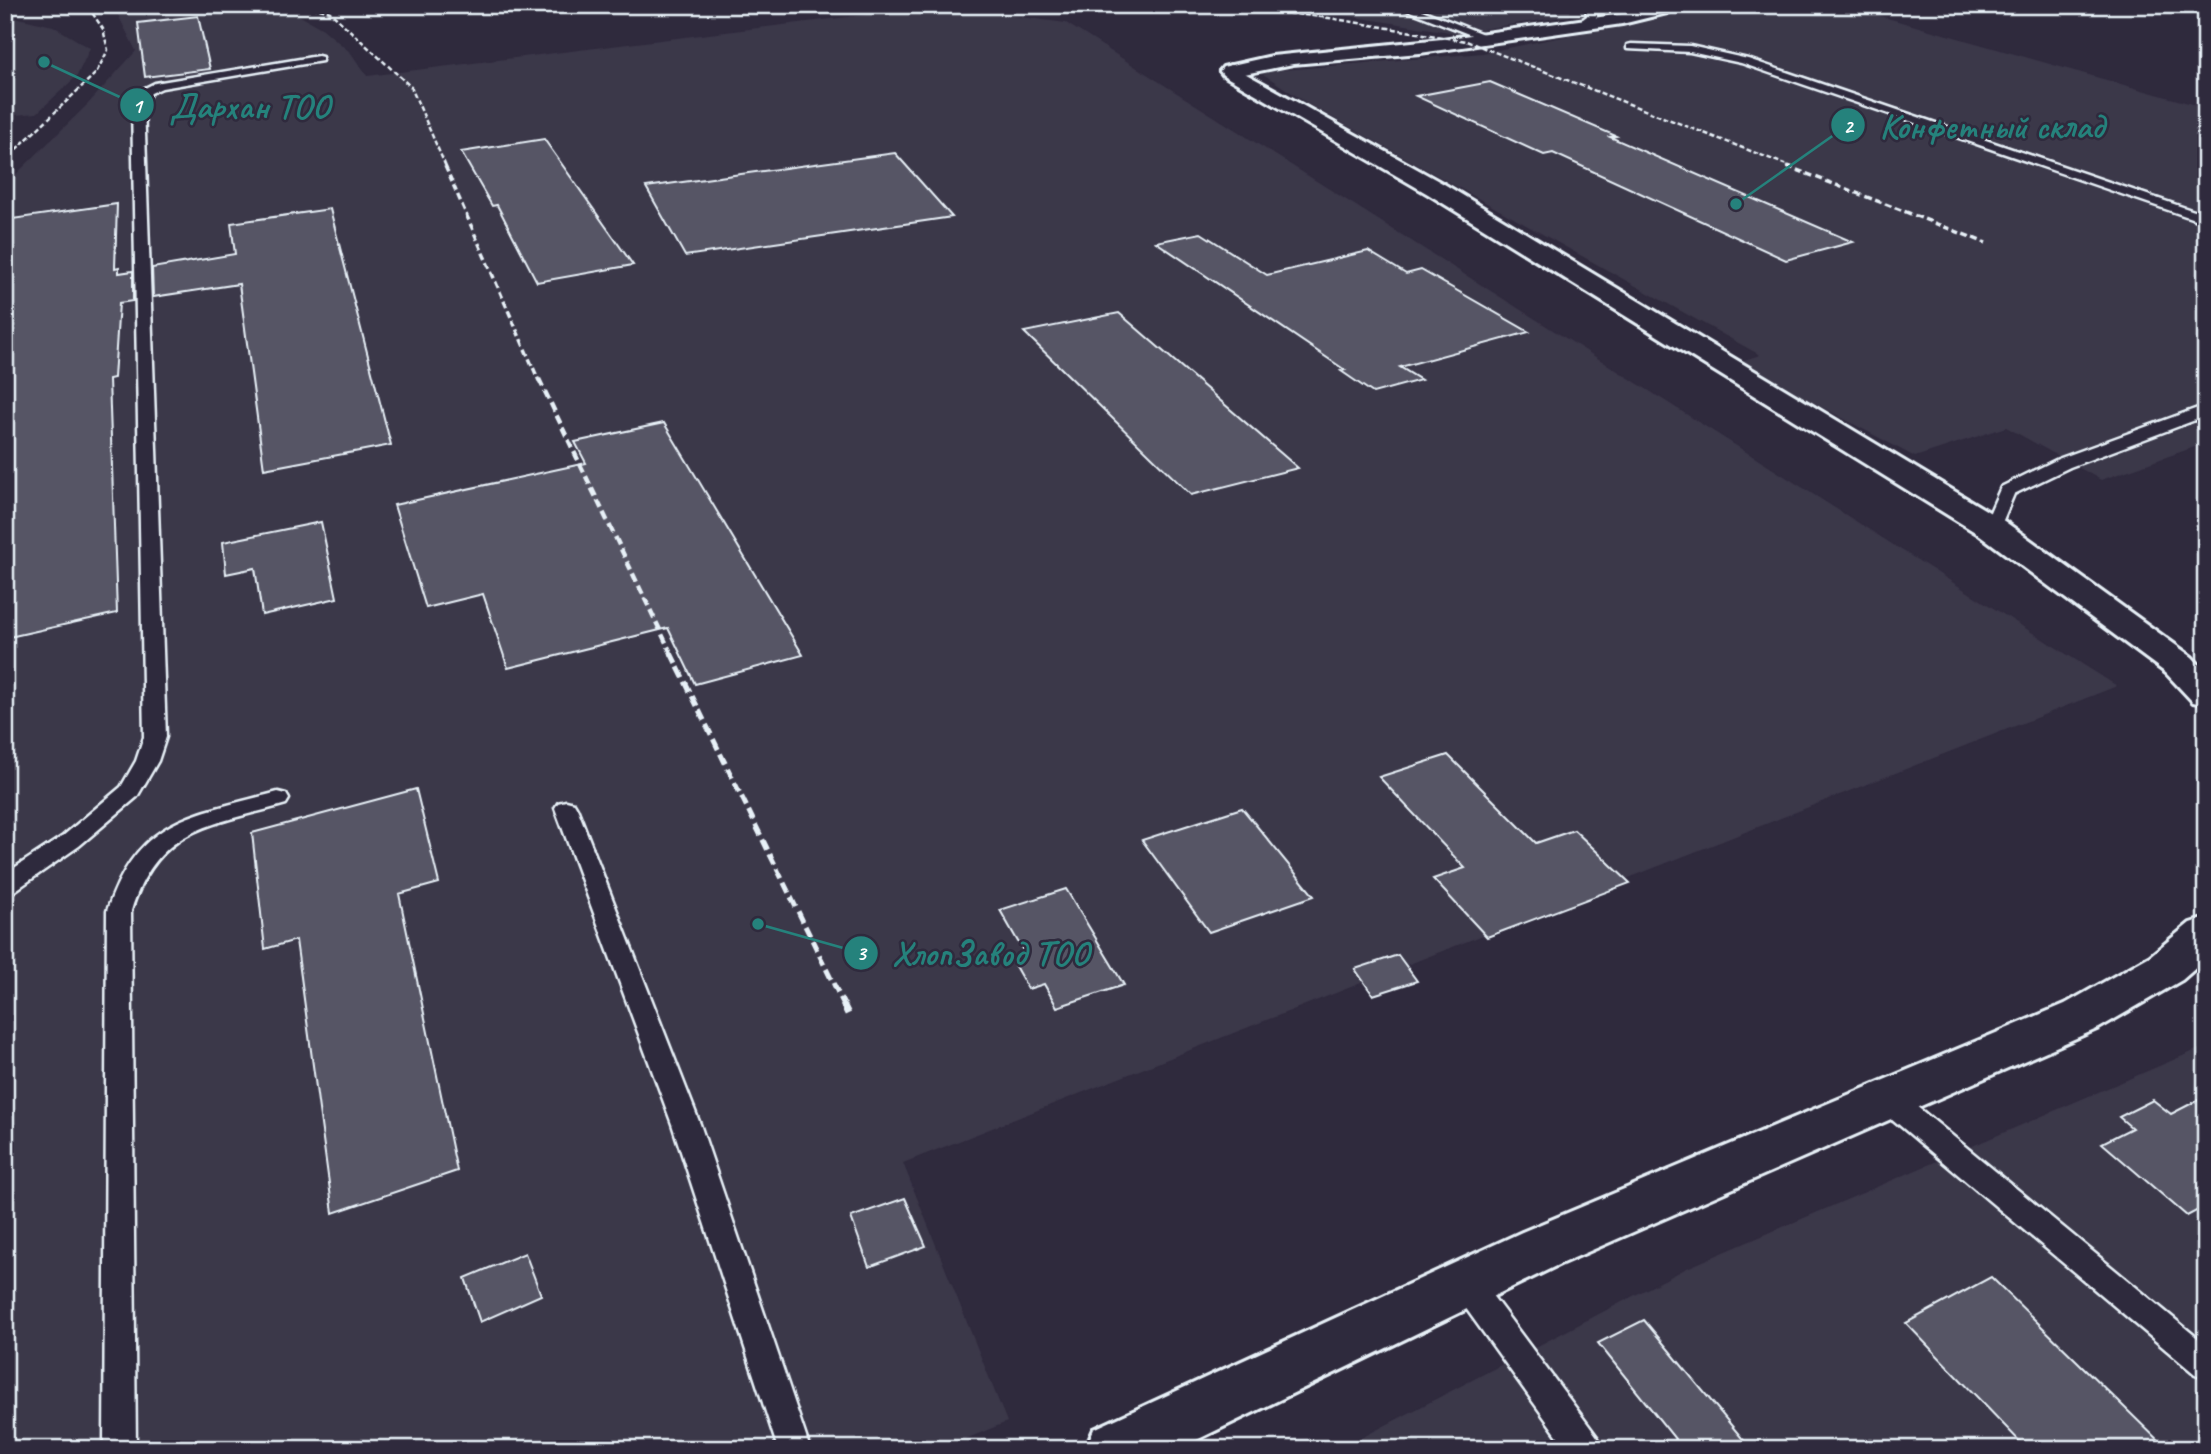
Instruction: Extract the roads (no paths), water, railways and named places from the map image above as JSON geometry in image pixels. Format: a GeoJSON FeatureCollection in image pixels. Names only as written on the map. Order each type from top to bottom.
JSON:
{"type":"FeatureCollection","features":[{"type":"Feature","properties":{"kind":"street"},"geometry":{"type":"LineString","coordinates":[[1673,5],[1582,24],[1397,50],[1277,59],[1230,71],[1436,189],[1992,528],[2179,665],[2206,694]]}},
{"type":"Feature","properties":{"kind":"street"},"geometry":{"type":"LineString","coordinates":[[1115,1449],[1541,1248],[2082,1016],[2166,968],[2206,934]]}},
{"type":"Feature","properties":{"kind":"lane"},"geometry":{"type":"LineString","coordinates":[[1399,5],[1488,38]]}},
{"type":"Feature","properties":{"kind":"lane"},"geometry":{"type":"LineString","coordinates":[[1582,24],[1592,17],[1591,5]]}},
{"type":"Feature","properties":{"kind":"lane"},"geometry":{"type":"LineString","coordinates":[[1631,47],[1690,49],[1744,61],[2206,219]]}},
{"type":"Feature","properties":{"kind":"lane"},"geometry":{"type":"LineString","coordinates":[[5,886],[71,841],[129,792],[147,761],[155,737],[138,104],[146,91],[159,85],[318,59]]}},
{"type":"Feature","properties":{"kind":"lane"},"geometry":{"type":"LineString","coordinates":[[1992,528],[2007,491],[2064,463],[2206,410]]}},
{"type":"Feature","properties":{"kind":"lane"},"geometry":{"type":"LineString","coordinates":[[120,1449],[119,911],[138,864],[161,839],[206,821],[278,799]]}},
{"type":"Feature","properties":{"kind":"lane"},"geometry":{"type":"LineString","coordinates":[[566,808],[686,1124],[794,1449]]}},
{"type":"Feature","properties":{"kind":"lane"},"geometry":{"type":"LineString","coordinates":[[1888,1099],[2206,1364]]}},
{"type":"Feature","properties":{"kind":"lane"},"geometry":{"type":"LineString","coordinates":[[1466,1284],[1587,1449]]}},
{"type":"Feature","properties":{"kind":"railway"},"geometry":{"type":"LineString","coordinates":[[5,160],[96,73],[108,50],[103,29],[87,5]]}},
{"type":"Feature","properties":{"kind":"railway"},"geometry":{"type":"LineString","coordinates":[[305,5],[330,12],[411,87],[446,167]]}},
{"type":"Feature","properties":{"kind":"railway"},"geometry":{"type":"LineString","coordinates":[[1222,5],[1329,18],[1466,41],[1792,167]]}},
{"type":"Feature","properties":{"kind":"railway"},"geometry":{"type":"LineString","coordinates":[[445,166],[539,381]]}},
{"type":"Feature","properties":{"kind":"railway"},"geometry":{"type":"LineString","coordinates":[[1787,166],[1986,243]]}},
{"type":"Feature","properties":{"kind":"railway"},"geometry":{"type":"LineString","coordinates":[[539,379],[672,655]]}},
{"type":"Feature","properties":{"kind":"railway"},"geometry":{"type":"LineString","coordinates":[[671,653],[844,1005]]}},
{"type":"Feature","properties":{"kind":"railway"},"geometry":{"type":"LineString","coordinates":[[843,1004],[848,1014]]}},
{"type":"Feature","properties":{"kind":"place","name":"Дархан ТОО"},"geometry":{"type":"Point","coordinates":[44,62]}},
{"type":"Feature","properties":{"kind":"place","name":"Конфетный склад"},"geometry":{"type":"Point","coordinates":[1736,204]}},
{"type":"Feature","properties":{"kind":"place","name":"ХлопЗавод ТОО"},"geometry":{"type":"Point","coordinates":[758,924]}}]}
